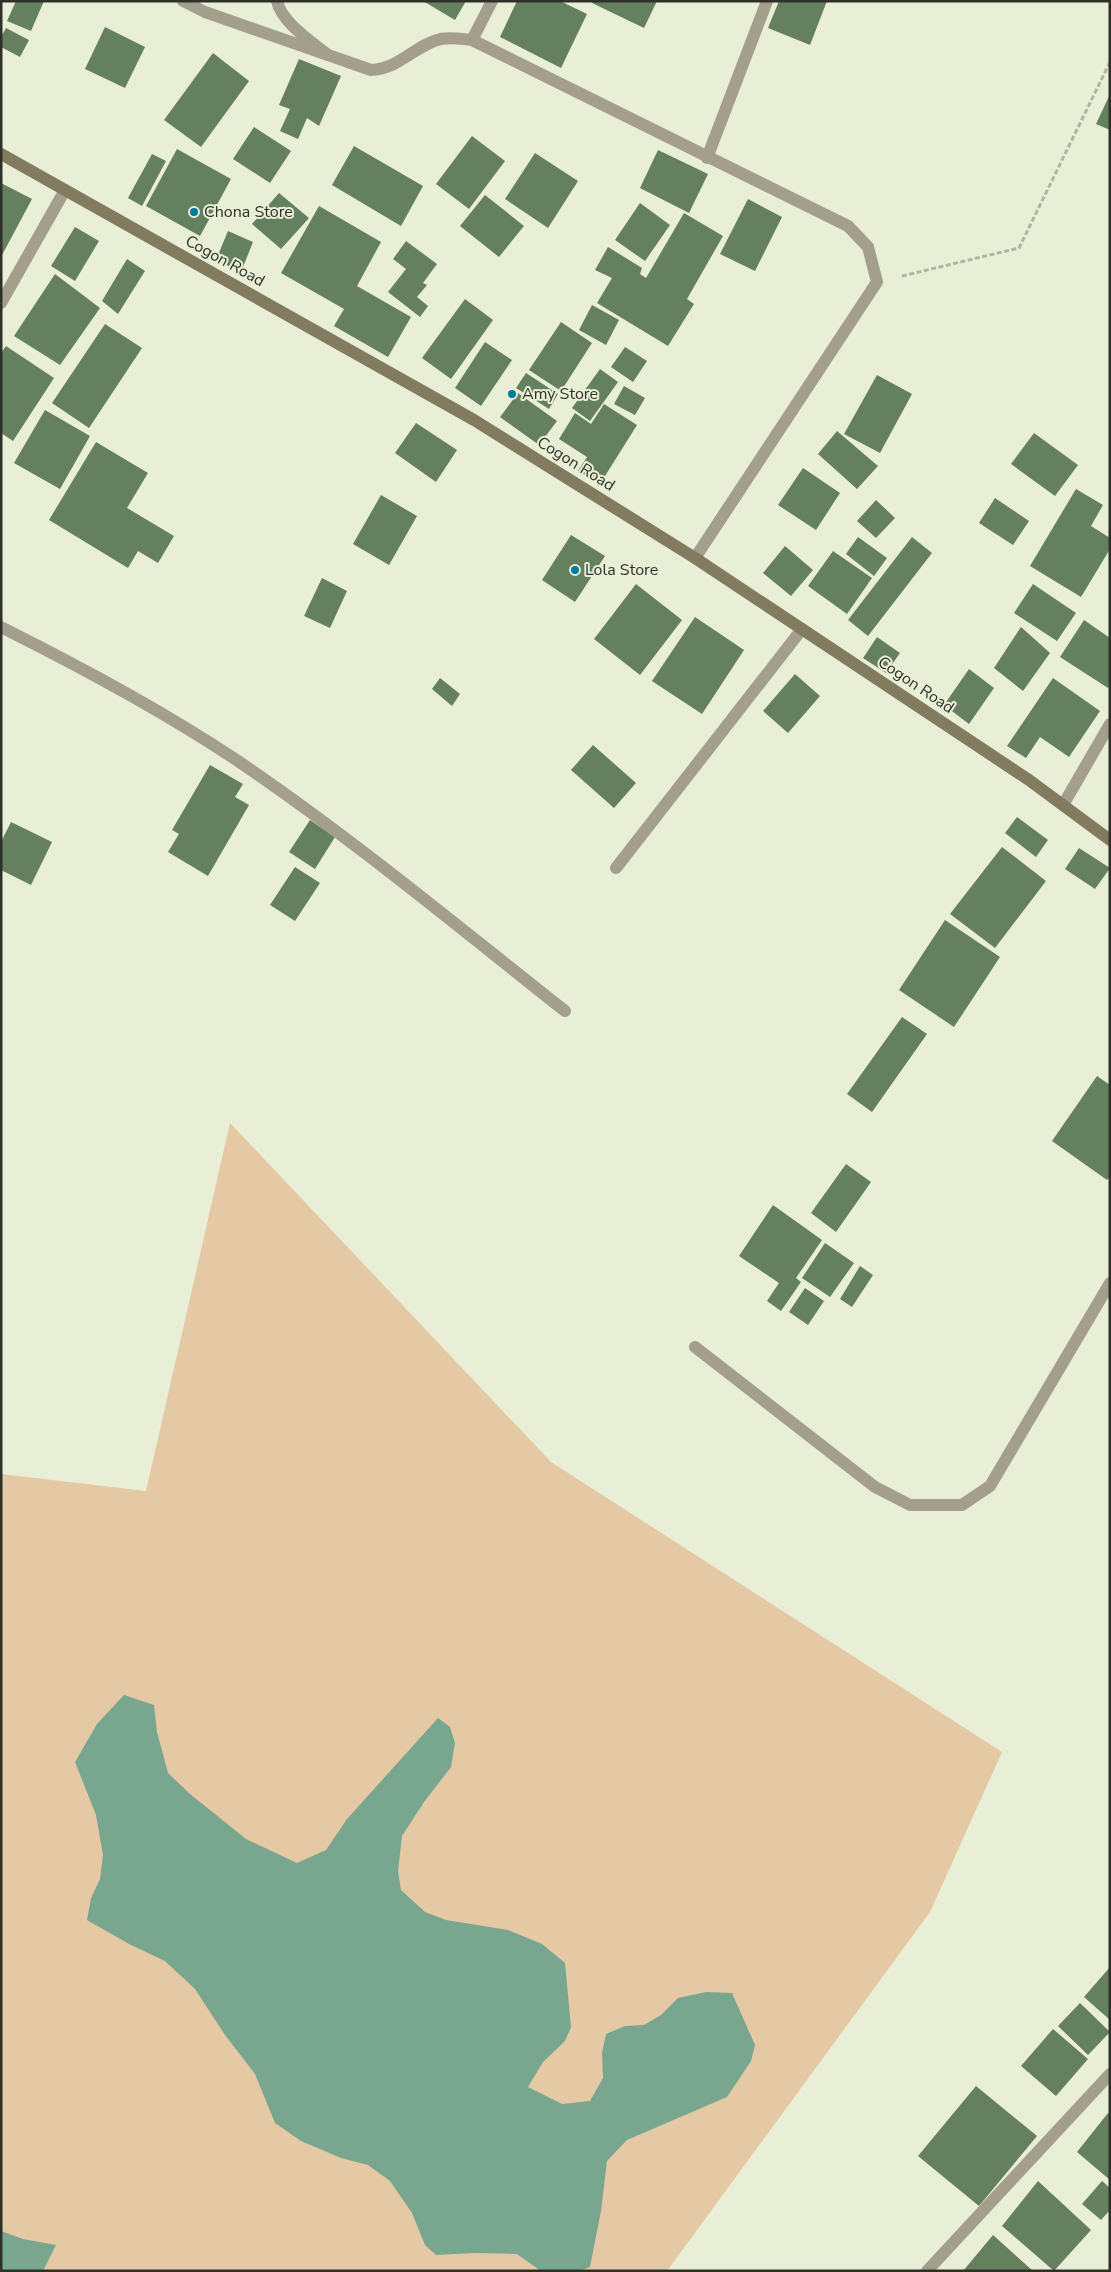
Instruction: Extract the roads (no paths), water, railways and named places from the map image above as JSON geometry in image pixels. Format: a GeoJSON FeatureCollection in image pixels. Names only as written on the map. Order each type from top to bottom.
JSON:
{"type":"FeatureCollection","features":[{"type":"Feature","properties":{"kind":"street"},"geometry":{"type":"LineString","coordinates":[[183,1],[204,12],[371,70],[383,69],[440,39],[472,40],[707,158],[848,226],[868,247],[877,282],[695,558]]}},
{"type":"Feature","properties":{"kind":"street"},"geometry":{"type":"LineString","coordinates":[[277,1],[279,8],[296,28],[330,56]]}},
{"type":"Feature","properties":{"kind":"street"},"geometry":{"type":"LineString","coordinates":[[472,40],[492,1]]}},
{"type":"Feature","properties":{"kind":"street"},"geometry":{"type":"LineString","coordinates":[[707,158],[767,1]]}},
{"type":"Feature","properties":{"kind":"street","name":"Cogon Road"},"geometry":{"type":"LineString","coordinates":[[1,154],[474,420],[695,558],[1029,780],[1110,840]]}},
{"type":"Feature","properties":{"kind":"street"},"geometry":{"type":"LineString","coordinates":[[1,302],[65,190]]}},
{"type":"Feature","properties":{"kind":"street"},"geometry":{"type":"LineString","coordinates":[[1,627],[109,681],[234,758],[374,860],[565,1011]]}},
{"type":"Feature","properties":{"kind":"street"},"geometry":{"type":"LineString","coordinates":[[616,868],[802,629]]}},
{"type":"Feature","properties":{"kind":"street"},"geometry":{"type":"LineString","coordinates":[[1063,805],[1110,724]]}},
{"type":"Feature","properties":{"kind":"street"},"geometry":{"type":"LineString","coordinates":[[695,1347],[875,1487],[910,1505],[962,1505],[990,1486],[1110,1283]]}},
{"type":"Feature","properties":{"kind":"street"},"geometry":{"type":"LineString","coordinates":[[927,2271],[1110,2074]]}},
{"type":"Feature","properties":{"kind":"place","name":"Chona Store"},"geometry":{"type":"Point","coordinates":[194,212]}},
{"type":"Feature","properties":{"kind":"place","name":"Amy Store"},"geometry":{"type":"Point","coordinates":[512,394]}},
{"type":"Feature","properties":{"kind":"place","name":"Lola Store"},"geometry":{"type":"Point","coordinates":[575,570]}}]}
